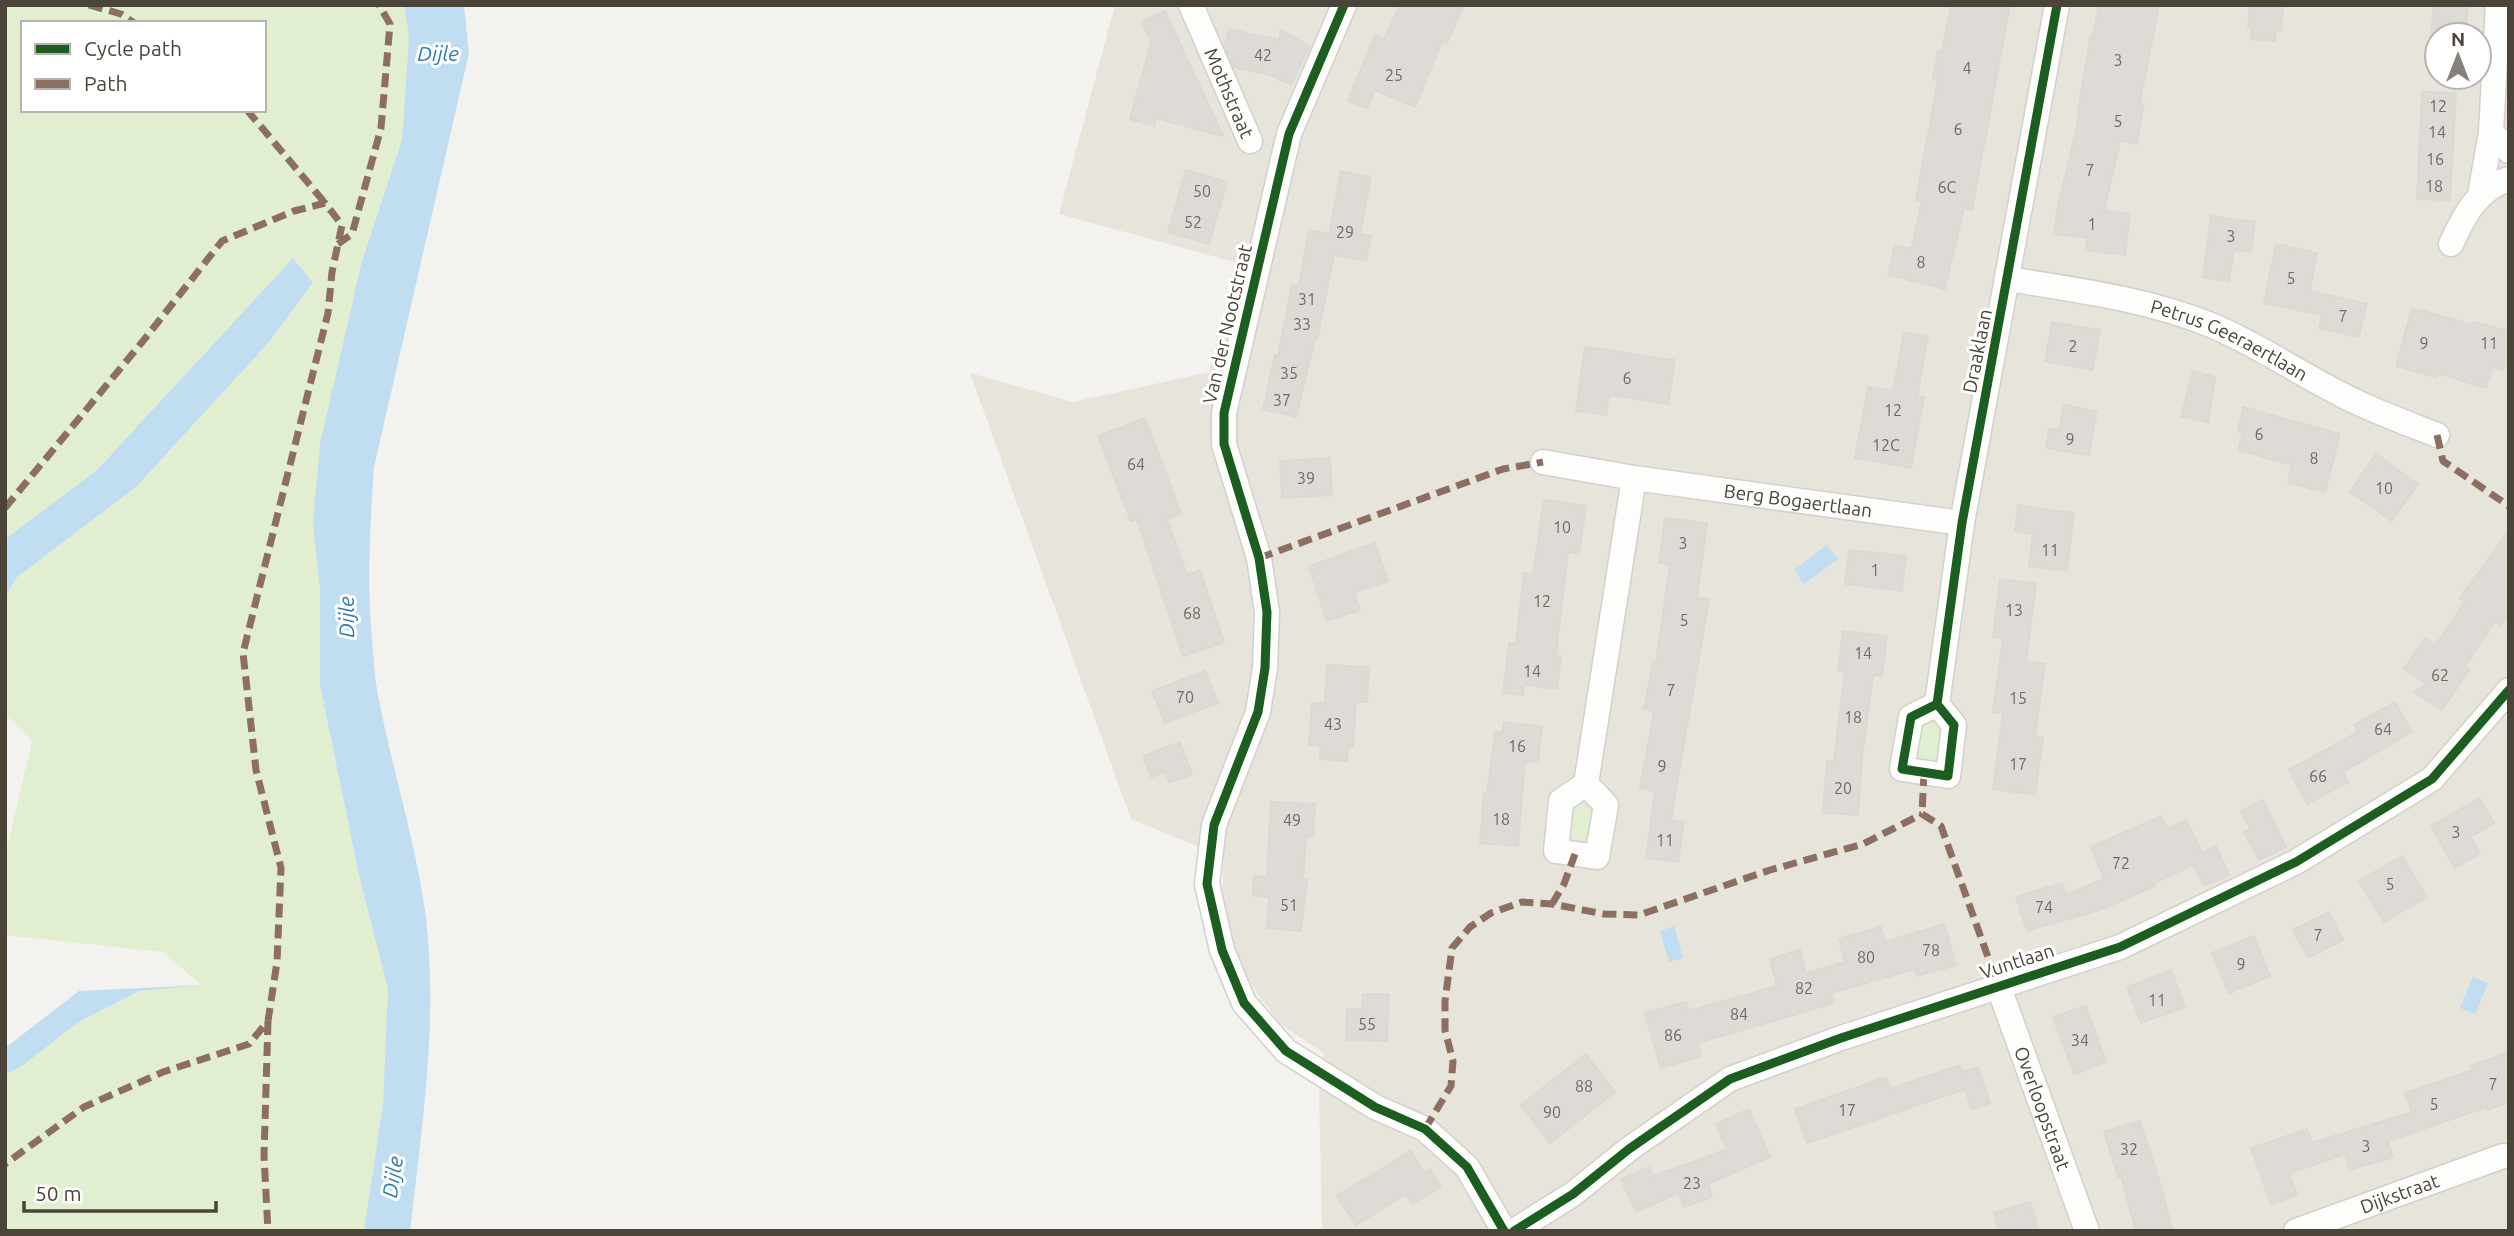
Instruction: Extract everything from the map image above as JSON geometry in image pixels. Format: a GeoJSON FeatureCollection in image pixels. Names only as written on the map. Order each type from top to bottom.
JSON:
{"type":"FeatureCollection","features":[{"type":"Feature","properties":{"kind":"street","name":"Mothstraat"},"geometry":{"type":"LineString","coordinates":[[1191,5],[1250,141]]}},
{"type":"Feature","properties":{"kind":"street","name":"Van der Nootstraat"},"geometry":{"type":"LineString","coordinates":[[1344,5],[1289,134],[1224,413],[1224,444],[1259,558],[1267,612],[1265,668],[1258,712],[1214,825],[1207,884],[1222,950],[1244,1003],[1286,1051],[1376,1107],[1425,1129],[1467,1167],[1504,1231]]}},
{"type":"Feature","properties":{"kind":"street","name":"Draaklaan"},"geometry":{"type":"LineString","coordinates":[[1937,704],[1962,523],[2057,5]]}},
{"type":"Feature","properties":{"kind":"street"},"geometry":{"type":"LineString","coordinates":[[2480,195],[2491,132],[2498,5]]}},
{"type":"Feature","properties":{"kind":"street"},"geometry":{"type":"LineString","coordinates":[[2491,132],[2509,151]]}},
{"type":"Feature","properties":{"kind":"street"},"geometry":{"type":"LineString","coordinates":[[2451,244],[2465,215],[2480,195],[2509,178]]}},
{"type":"Feature","properties":{"kind":"street","name":"Petrus Geeraertlaan"},"geometry":{"type":"LineString","coordinates":[[2008,279],[2099,293],[2211,325],[2250,343],[2362,405],[2437,435]]}},
{"type":"Feature","properties":{"kind":"street","name":"Berg Bogaertlaan"},"geometry":{"type":"LineString","coordinates":[[1543,462],[1634,478],[1962,523]]}},
{"type":"Feature","properties":{"kind":"street"},"geometry":{"type":"LineString","coordinates":[[1586,784],[1634,478]]}},
{"type":"Feature","properties":{"kind":"street","name":"Vuntlaan"},"geometry":{"type":"LineString","coordinates":[[1514,1231],[1573,1194],[1629,1149],[1730,1079],[1841,1038],[2120,947],[2295,862],[2432,779],[2509,691]]}},
{"type":"Feature","properties":{"kind":"street","name":"Overloopstraat"},"geometry":{"type":"LineString","coordinates":[[1998,985],[2087,1231]]}},
{"type":"Feature","properties":{"kind":"street","name":"Dijkstraat"},"geometry":{"type":"LineString","coordinates":[[2296,1231],[2503,1156]]}},
{"type":"Feature","properties":{"kind":"shaded area"},"geometry":{"type":"Polygon","coordinates":[[[1115,5],[2509,5],[2509,1231],[1322,1231],[1319,1093],[1324,1053],[1280,1024],[1244,972],[1232,946],[1222,904],[1224,846],[1199,847],[1131,819],[970,373],[1073,402],[1209,372],[1238,263],[1059,214],[1115,5]]]}},
{"type":"Feature","properties":{"kind":"green space"},"geometry":{"type":"Polygon","coordinates":[[[5,5],[404,5],[409,37],[402,140],[362,261],[313,523],[320,590],[320,685],[360,880],[388,989],[383,1104],[364,1231],[5,1231],[5,1075],[22,1066],[77,1023],[139,991],[202,985],[162,952],[5,935],[5,857],[32,741],[5,714],[5,598],[16,578],[136,487],[270,341],[313,284],[293,258],[96,471],[5,539],[5,5]]]}},
{"type":"Feature","properties":{"kind":"green space"},"geometry":{"type":"Polygon","coordinates":[[[1923,722],[1938,725],[1943,730],[1938,758],[1933,760],[1917,756],[1915,752],[1915,739],[1923,722]]]}},
{"type":"Feature","properties":{"kind":"green space"},"geometry":{"type":"Polygon","coordinates":[[[1573,804],[1588,806],[1594,812],[1588,840],[1567,838],[1573,804]]]}},
{"type":"Feature","properties":{"kind":"water","name":"Dijle"},"geometry":{"type":"Polygon","coordinates":[[[404,5],[464,5],[469,53],[374,467],[369,576],[375,678],[422,889],[430,997],[427,1075],[410,1231],[364,1231],[383,1104],[388,989],[360,880],[320,685],[320,590],[313,523],[320,444],[362,261],[402,140],[409,37],[404,5]]]}},
{"type":"Feature","properties":{"kind":"water"},"geometry":{"type":"Polygon","coordinates":[[[293,258],[313,283],[270,341],[136,487],[16,578],[5,598],[5,539],[96,471],[293,258]]]}},
{"type":"Feature","properties":{"kind":"water"},"geometry":{"type":"Polygon","coordinates":[[[1827,545],[1838,559],[1804,584],[1794,570],[1827,545]]]}},
{"type":"Feature","properties":{"kind":"water"},"geometry":{"type":"Polygon","coordinates":[[[1674,926],[1683,958],[1669,962],[1660,931],[1674,926]]]}},
{"type":"Feature","properties":{"kind":"water"},"geometry":{"type":"Polygon","coordinates":[[[2473,977],[2488,983],[2475,1014],[2460,1008],[2473,977]]]}},
{"type":"Feature","properties":{"kind":"water"},"geometry":{"type":"Polygon","coordinates":[[[203,985],[139,991],[77,1023],[22,1066],[5,1075],[5,1048],[79,991],[203,985]]]}},
{"type":"Feature","properties":{"kind":"building"},"geometry":{"type":"Polygon","coordinates":[[[1400,5],[1464,5],[1447,43],[1442,41],[1415,107],[1375,90],[1367,108],[1348,101],[1375,35],[1384,39],[1400,5]]]}},
{"type":"Feature","properties":{"kind":"building"},"geometry":{"type":"Polygon","coordinates":[[[1951,5],[2010,5],[1972,210],[1964,208],[1945,289],[1888,275],[1895,245],[1911,249],[1922,201],[1916,200],[1938,80],[1933,79],[1938,51],[1942,52],[1951,5]]]}},
{"type":"Feature","properties":{"kind":"building"},"geometry":{"type":"Polygon","coordinates":[[[2099,5],[2159,5],[2140,103],[2144,104],[2137,144],[2120,141],[2104,211],[2130,214],[2125,255],[2086,250],[2087,238],[2054,234],[2058,205],[2079,118],[2077,117],[2091,35],[2093,36],[2099,5]]]}},
{"type":"Feature","properties":{"kind":"building"},"geometry":{"type":"Polygon","coordinates":[[[2250,5],[2283,5],[2281,30],[2276,29],[2275,41],[2251,39],[2252,27],[2248,27],[2250,5]]]}},
{"type":"Feature","properties":{"kind":"building"},"geometry":{"type":"Polygon","coordinates":[[[2434,5],[2468,5],[2466,21],[2432,21],[2434,5]]]}},
{"type":"Feature","properties":{"kind":"building"},"geometry":{"type":"Polygon","coordinates":[[[1165,11],[1223,136],[1156,118],[1154,126],[1130,119],[1151,42],[1142,22],[1165,11]]]}},
{"type":"Feature","properties":{"kind":"building"},"geometry":{"type":"Polygon","coordinates":[[[1229,29],[1279,40],[1281,30],[1309,46],[1291,85],[1271,75],[1234,67],[1225,46],[1229,29]]]}},
{"type":"Feature","properties":{"kind":"building"},"geometry":{"type":"Polygon","coordinates":[[[2422,92],[2456,93],[2450,200],[2417,199],[2422,92]]]}},
{"type":"Feature","properties":{"kind":"building"},"geometry":{"type":"Polygon","coordinates":[[[1186,170],[1227,182],[1209,244],[1168,232],[1186,170]]]}},
{"type":"Feature","properties":{"kind":"building"},"geometry":{"type":"Polygon","coordinates":[[[1341,171],[1371,177],[1360,234],[1371,236],[1366,261],[1334,255],[1317,340],[1315,339],[1296,417],[1263,409],[1275,355],[1278,356],[1292,284],[1299,285],[1309,230],[1329,234],[1341,171]]]}},
{"type":"Feature","properties":{"kind":"building"},"geometry":{"type":"Polygon","coordinates":[[[2211,216],[2255,222],[2251,252],[2234,250],[2229,281],[2203,277],[2211,216]]]}},
{"type":"Feature","properties":{"kind":"building"},"geometry":{"type":"Polygon","coordinates":[[[2276,244],[2317,253],[2310,291],[2367,304],[2359,337],[2319,328],[2322,315],[2264,303],[2276,244]]]}},
{"type":"Feature","properties":{"kind":"building"},"geometry":{"type":"Polygon","coordinates":[[[2412,308],[2473,325],[2474,322],[2509,331],[2509,356],[2503,370],[2493,367],[2486,388],[2437,373],[2436,377],[2396,366],[2412,308]]]}},
{"type":"Feature","properties":{"kind":"building"},"geometry":{"type":"Polygon","coordinates":[[[2052,322],[2100,330],[2093,370],[2045,361],[2052,322]]]}},
{"type":"Feature","properties":{"kind":"building"},"geometry":{"type":"Polygon","coordinates":[[[1904,333],[1928,337],[1917,396],[1924,397],[1911,468],[1855,458],[1868,387],[1893,391],[1904,333]]]}},
{"type":"Feature","properties":{"kind":"building"},"geometry":{"type":"Polygon","coordinates":[[[1585,347],[1675,360],[1668,404],[1609,395],[1606,415],[1576,411],[1585,347]]]}},
{"type":"Feature","properties":{"kind":"building"},"geometry":{"type":"Polygon","coordinates":[[[2193,371],[2215,377],[2208,423],[2181,416],[2193,371]]]}},
{"type":"Feature","properties":{"kind":"building"},"geometry":{"type":"Polygon","coordinates":[[[2064,405],[2097,411],[2089,455],[2046,448],[2049,429],[2059,430],[2064,405]]]}},
{"type":"Feature","properties":{"kind":"building"},"geometry":{"type":"Polygon","coordinates":[[[2243,407],[2340,434],[2325,492],[2288,483],[2292,465],[2238,450],[2243,432],[2238,431],[2243,407]]]}},
{"type":"Feature","properties":{"kind":"building"},"geometry":{"type":"Polygon","coordinates":[[[1145,418],[1181,513],[1167,519],[1187,575],[1200,570],[1224,642],[1183,656],[1137,519],[1131,521],[1098,436],[1145,418]]]}},
{"type":"Feature","properties":{"kind":"building"},"geometry":{"type":"Polygon","coordinates":[[[2376,454],[2418,484],[2392,521],[2350,492],[2376,454]]]}},
{"type":"Feature","properties":{"kind":"building"},"geometry":{"type":"Polygon","coordinates":[[[1330,458],[1332,495],[1282,498],[1280,461],[1330,458]]]}},
{"type":"Feature","properties":{"kind":"building"},"geometry":{"type":"Polygon","coordinates":[[[1544,500],[1586,506],[1579,554],[1568,552],[1556,655],[1561,656],[1557,689],[1524,685],[1523,695],[1503,693],[1509,643],[1516,643],[1524,573],[1533,574],[1544,500]]]}},
{"type":"Feature","properties":{"kind":"building"},"geometry":{"type":"Polygon","coordinates":[[[2018,505],[2074,513],[2067,571],[2029,566],[2033,534],[2015,531],[2018,505]]]}},
{"type":"Feature","properties":{"kind":"building"},"geometry":{"type":"Polygon","coordinates":[[[1665,518],[1707,523],[1697,598],[1709,599],[1671,820],[1684,822],[1678,862],[1646,858],[1655,791],[1640,788],[1654,711],[1644,709],[1653,662],[1656,663],[1670,564],[1659,563],[1665,518]]]}},
{"type":"Feature","properties":{"kind":"building"},"geometry":{"type":"Polygon","coordinates":[[[2509,530],[2509,614],[2501,625],[2495,621],[2465,666],[2470,669],[2442,710],[2414,692],[2427,684],[2404,669],[2425,638],[2435,646],[2465,602],[2460,598],[2509,530]]]}},
{"type":"Feature","properties":{"kind":"building"},"geometry":{"type":"Polygon","coordinates":[[[1375,543],[1388,581],[1354,592],[1360,610],[1327,621],[1309,566],[1375,543]]]}},
{"type":"Feature","properties":{"kind":"building"},"geometry":{"type":"Polygon","coordinates":[[[1849,550],[1906,556],[1902,591],[1845,584],[1849,550]]]}},
{"type":"Feature","properties":{"kind":"building"},"geometry":{"type":"Polygon","coordinates":[[[2000,579],[2036,584],[2026,661],[2045,664],[2035,737],[2043,738],[2035,795],[1993,789],[2003,714],[1993,712],[2003,638],[1993,637],[2000,579]]]}},
{"type":"Feature","properties":{"kind":"building"},"geometry":{"type":"Polygon","coordinates":[[[1843,631],[1887,636],[1882,676],[1873,675],[1858,815],[1823,813],[1827,761],[1834,761],[1845,671],[1838,671],[1843,631]]]}},
{"type":"Feature","properties":{"kind":"building"},"geometry":{"type":"Polygon","coordinates":[[[1327,665],[1369,667],[1367,702],[1356,702],[1353,747],[1348,747],[1347,761],[1320,759],[1320,746],[1309,745],[1312,703],[1325,704],[1327,665]]]}},
{"type":"Feature","properties":{"kind":"building"},"geometry":{"type":"Polygon","coordinates":[[[1205,671],[1218,703],[1165,723],[1152,691],[1205,671]]]}},
{"type":"Feature","properties":{"kind":"building"},"geometry":{"type":"Polygon","coordinates":[[[2395,702],[2412,732],[2343,772],[2348,782],[2307,804],[2289,770],[2358,732],[2354,725],[2395,702]]]}},
{"type":"Feature","properties":{"kind":"building"},"geometry":{"type":"Polygon","coordinates":[[[1504,722],[1542,727],[1538,762],[1525,761],[1518,846],[1480,843],[1484,793],[1487,793],[1495,732],[1502,733],[1504,722]]]}},
{"type":"Feature","properties":{"kind":"building"},"geometry":{"type":"Polygon","coordinates":[[[1180,742],[1192,775],[1169,783],[1165,772],[1151,777],[1143,756],[1180,742]]]}},
{"type":"Feature","properties":{"kind":"building"},"geometry":{"type":"Polygon","coordinates":[[[2479,798],[2494,823],[2471,837],[2480,853],[2455,868],[2431,826],[2479,798]]]}},
{"type":"Feature","properties":{"kind":"building"},"geometry":{"type":"Polygon","coordinates":[[[2263,800],[2286,847],[2259,860],[2244,832],[2250,829],[2241,811],[2263,800]]]}},
{"type":"Feature","properties":{"kind":"building"},"geometry":{"type":"Polygon","coordinates":[[[1271,802],[1315,804],[1313,837],[1306,836],[1303,879],[1307,880],[1301,931],[1267,928],[1269,897],[1253,895],[1254,876],[1267,877],[1271,802]]]}},
{"type":"Feature","properties":{"kind":"building"},"geometry":{"type":"Polygon","coordinates":[[[2161,816],[2167,829],[2186,820],[2202,853],[2216,846],[2229,875],[2204,886],[2193,865],[2154,883],[2155,886],[2100,910],[2027,931],[2016,897],[2062,883],[2066,895],[2104,879],[2091,847],[2161,816]]]}},
{"type":"Feature","properties":{"kind":"building"},"geometry":{"type":"Polygon","coordinates":[[[2402,856],[2427,897],[2384,922],[2359,881],[2402,856]]]}},
{"type":"Feature","properties":{"kind":"building"},"geometry":{"type":"Polygon","coordinates":[[[2329,912],[2343,940],[2308,958],[2293,930],[2329,912]]]}},
{"type":"Feature","properties":{"kind":"building"},"geometry":{"type":"Polygon","coordinates":[[[1944,924],[1956,965],[1917,976],[1915,969],[1831,993],[1834,1003],[1698,1043],[1701,1056],[1661,1068],[1645,1013],[1686,1002],[1688,1011],[1777,986],[1770,959],[1800,950],[1806,973],[1845,962],[1839,939],[1881,927],[1885,942],[1944,924]]]}},
{"type":"Feature","properties":{"kind":"building"},"geometry":{"type":"Polygon","coordinates":[[[2254,936],[2270,976],[2229,993],[2212,953],[2254,936]]]}},
{"type":"Feature","properties":{"kind":"building"},"geometry":{"type":"Polygon","coordinates":[[[2171,970],[2185,1007],[2141,1023],[2127,987],[2171,970]]]}},
{"type":"Feature","properties":{"kind":"building"},"geometry":{"type":"Polygon","coordinates":[[[1363,994],[1389,994],[1387,1041],[1346,1040],[1347,1009],[1362,1009],[1363,994]]]}},
{"type":"Feature","properties":{"kind":"building"},"geometry":{"type":"Polygon","coordinates":[[[2086,1006],[2106,1062],[2074,1074],[2053,1017],[2086,1006]]]}},
{"type":"Feature","properties":{"kind":"building"},"geometry":{"type":"Polygon","coordinates":[[[2509,1052],[2509,1102],[2388,1141],[2393,1157],[2350,1170],[2345,1154],[2289,1173],[2297,1195],[2271,1204],[2251,1148],[2307,1129],[2312,1143],[2412,1112],[2405,1093],[2472,1070],[2471,1066],[2509,1052]]]}},
{"type":"Feature","properties":{"kind":"building"},"geometry":{"type":"Polygon","coordinates":[[[1586,1054],[1615,1092],[1550,1143],[1521,1105],[1586,1054]]]}},
{"type":"Feature","properties":{"kind":"building"},"geometry":{"type":"Polygon","coordinates":[[[1960,1065],[1963,1072],[1978,1067],[1990,1103],[1972,1109],[1965,1089],[1807,1143],[1795,1109],[1886,1077],[1890,1089],[1960,1065]]]}},
{"type":"Feature","properties":{"kind":"building"},"geometry":{"type":"Polygon","coordinates":[[[1749,1109],[1770,1157],[1708,1184],[1712,1197],[1684,1207],[1679,1193],[1636,1212],[1621,1179],[1649,1167],[1653,1176],[1727,1150],[1716,1124],[1749,1109]]]}},
{"type":"Feature","properties":{"kind":"building"},"geometry":{"type":"Polygon","coordinates":[[[2140,1121],[2173,1231],[2136,1231],[2121,1176],[2118,1177],[2104,1132],[2140,1121]]]}},
{"type":"Feature","properties":{"kind":"building"},"geometry":{"type":"Polygon","coordinates":[[[1411,1151],[1424,1173],[1430,1169],[1441,1187],[1412,1204],[1406,1194],[1356,1225],[1337,1196],[1411,1151]]]}},
{"type":"Feature","properties":{"kind":"building"},"geometry":{"type":"Polygon","coordinates":[[[2030,1202],[2039,1231],[1999,1231],[1994,1213],[2030,1202]]]}},
{"type":"Feature","properties":{"kind":"marked path"},"geometry":{"type":"LineString","coordinates":[[89,5],[121,14],[131,21]]}},
{"type":"Feature","properties":{"kind":"marked path"},"geometry":{"type":"LineString","coordinates":[[338,244],[352,234],[381,128],[390,24],[379,5]]}},
{"type":"Feature","properties":{"kind":"marked path"},"geometry":{"type":"LineString","coordinates":[[249,112],[325,203]]}},
{"type":"Feature","properties":{"kind":"marked path"},"geometry":{"type":"LineString","coordinates":[[5,508],[222,241],[294,211],[325,203],[342,225],[332,272],[328,313],[243,653],[256,770],[281,868],[277,962],[268,1021],[249,1044],[163,1072],[84,1107],[5,1164]]}},
{"type":"Feature","properties":{"kind":"marked path"},"geometry":{"type":"LineString","coordinates":[[2437,435],[2443,461],[2509,506]]}},
{"type":"Feature","properties":{"kind":"marked path"},"geometry":{"type":"LineString","coordinates":[[1259,558],[1503,469],[1543,462]]}},
{"type":"Feature","properties":{"kind":"marked path"},"geometry":{"type":"LineString","coordinates":[[1924,772],[1922,814],[1941,826],[1998,985]]}},
{"type":"Feature","properties":{"kind":"marked path"},"geometry":{"type":"LineString","coordinates":[[1425,1129],[1451,1086],[1453,1061],[1445,1030],[1445,1001],[1452,948],[1470,927],[1491,913],[1522,902],[1552,904],[1604,914],[1639,915],[1770,870],[1863,844],[1922,814]]}},
{"type":"Feature","properties":{"kind":"marked path"},"geometry":{"type":"LineString","coordinates":[[1552,904],[1564,884],[1575,854]]}},
{"type":"Feature","properties":{"kind":"marked path"},"geometry":{"type":"LineString","coordinates":[[268,1021],[264,1156],[268,1231]]}},
{"type":"Feature","properties":{"kind":"cycle path"},"geometry":{"type":"LineString","coordinates":[[1344,5],[1289,134],[1224,413],[1224,444],[1259,558],[1267,612],[1265,668],[1258,712],[1214,825],[1207,884],[1222,950],[1244,1003],[1286,1051],[1375,1107],[1425,1129],[1467,1167],[1504,1231]]}},
{"type":"Feature","properties":{"kind":"cycle path"},"geometry":{"type":"LineString","coordinates":[[1937,704],[1911,717],[1902,769],[1948,776],[1954,725],[1937,704],[1962,523],[2057,5]]}},
{"type":"Feature","properties":{"kind":"cycle path"},"geometry":{"type":"LineString","coordinates":[[1514,1231],[1573,1194],[1629,1149],[1730,1079],[1841,1038],[2120,947],[2296,862],[2432,779],[2509,690]]}}]}
